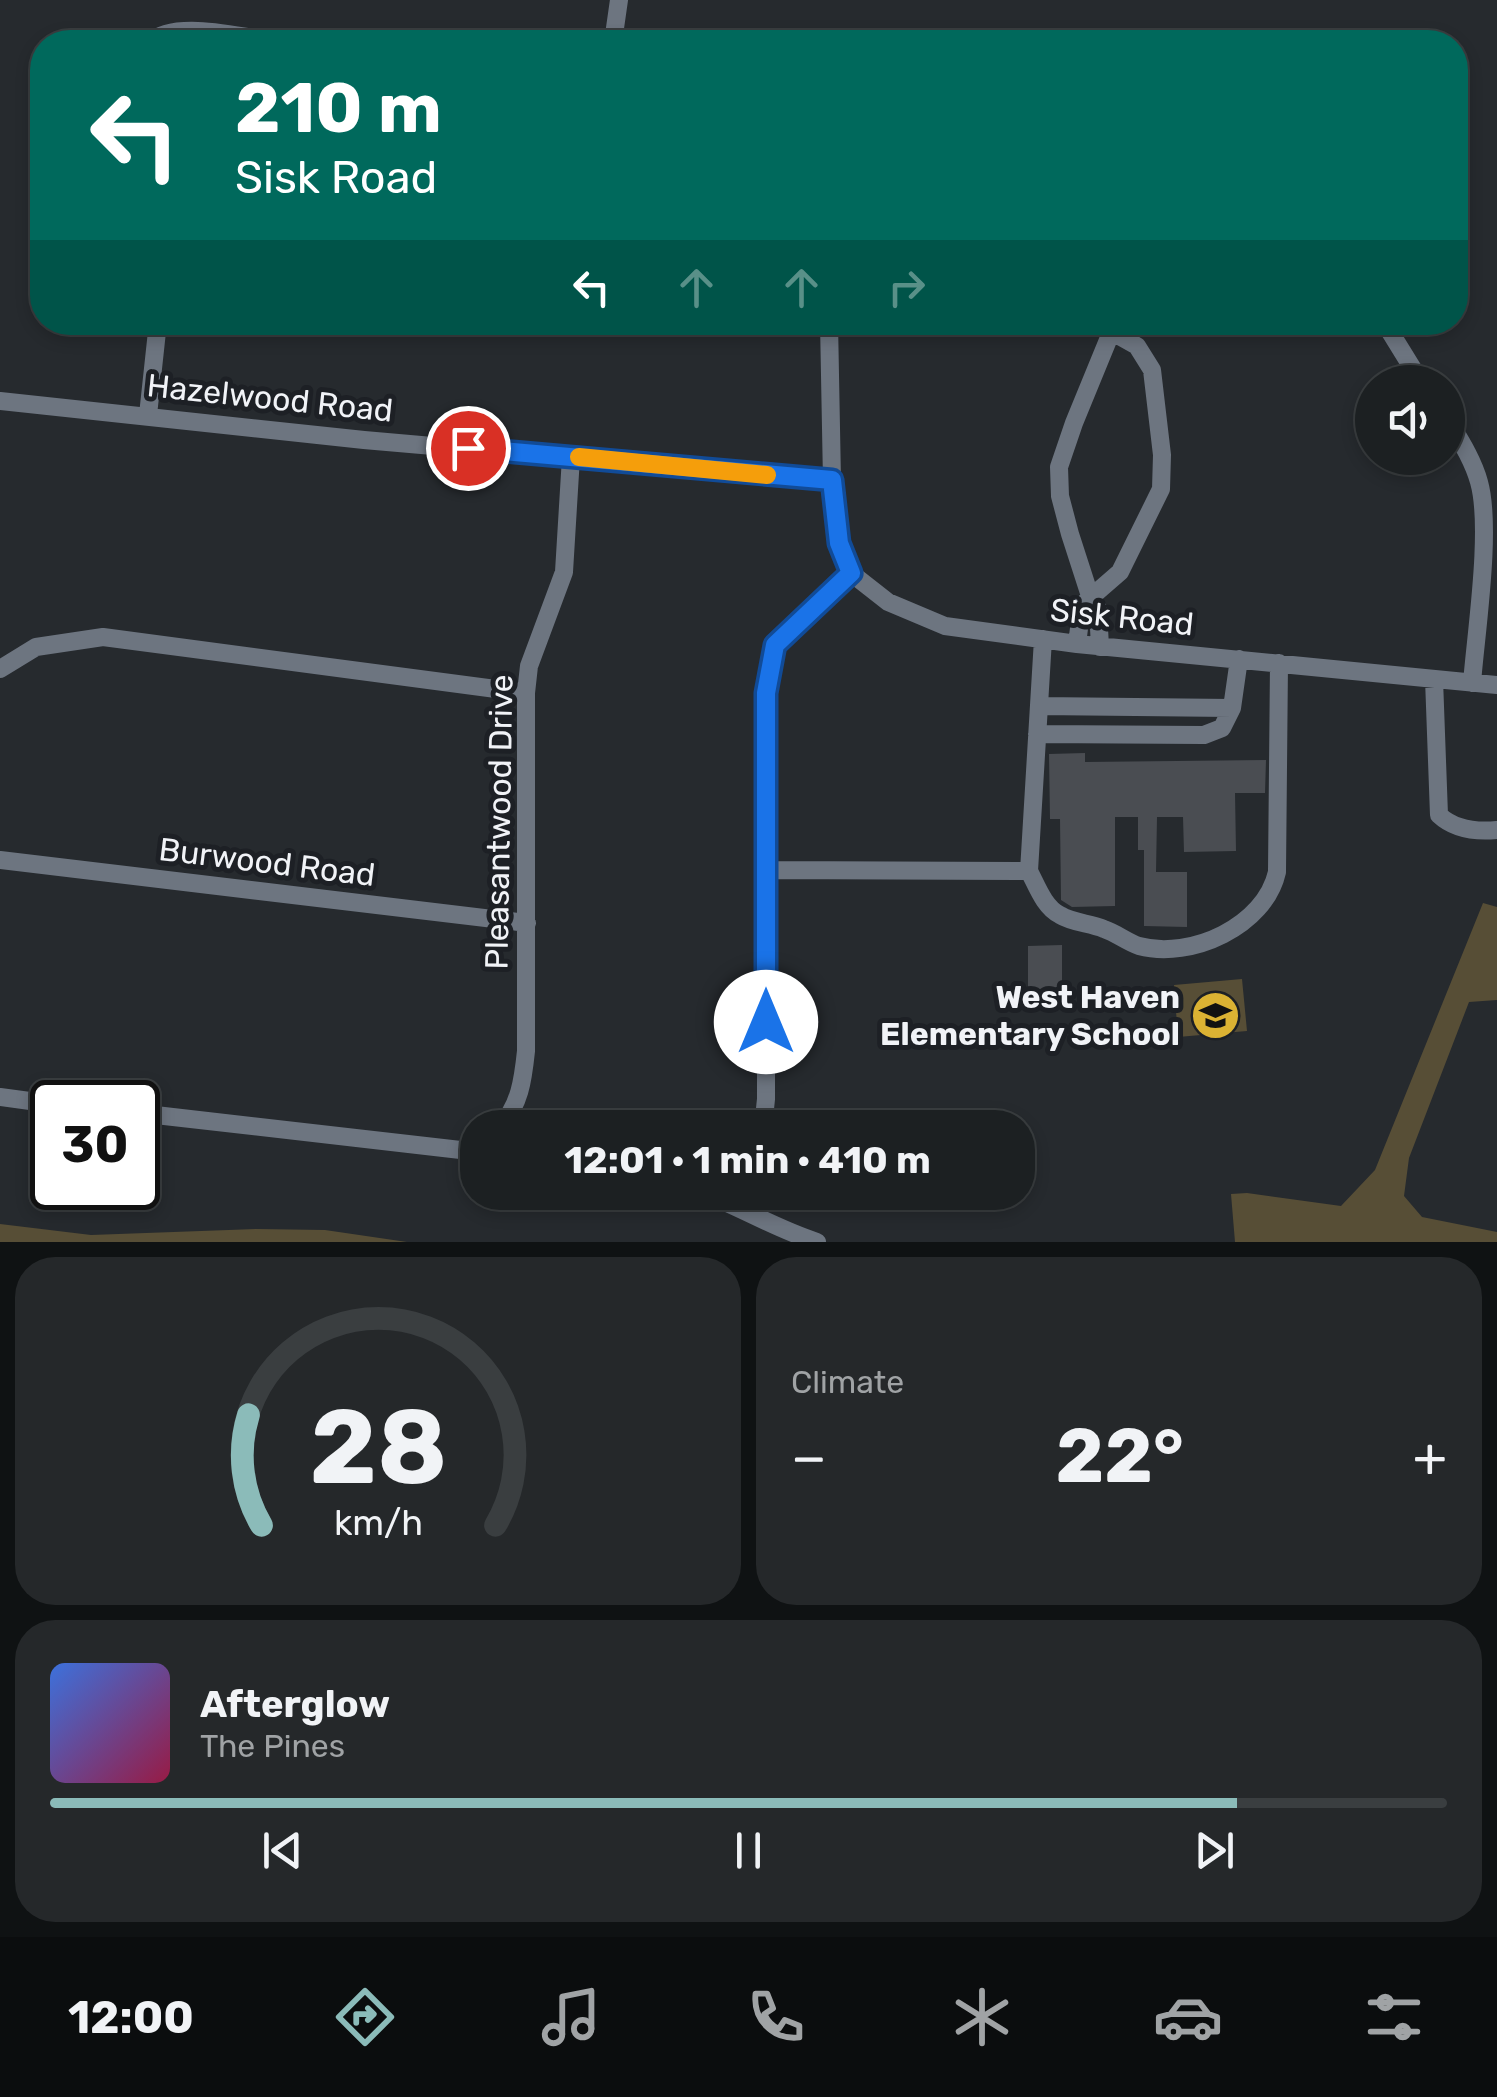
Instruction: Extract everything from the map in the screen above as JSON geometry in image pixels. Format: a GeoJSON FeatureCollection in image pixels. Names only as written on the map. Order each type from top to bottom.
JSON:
{"type":"FeatureCollection","features":[{"type":"Feature","properties":{"kind":"street"},"geometry":{"type":"LineString","coordinates":[[614,30],[618,0]]}},
{"type":"Feature","properties":{"kind":"street"},"geometry":{"type":"LineString","coordinates":[[148,415],[157,335]]}},
{"type":"Feature","properties":{"kind":"street"},"geometry":{"type":"LineString","coordinates":[[764,1110],[766,693],[775,645],[851,573],[839,543],[832,480],[829,335]]}},
{"type":"Feature","properties":{"kind":"street"},"geometry":{"type":"LineString","coordinates":[[1100,647],[1098,609],[1090,596],[1060,496],[1059,468],[1111,335]]}},
{"type":"Feature","properties":{"kind":"street"},"geometry":{"type":"LineString","coordinates":[[1077,644],[1082,605],[1120,572],[1161,489],[1162,455],[1152,370],[1137,346],[1124,335]]}},
{"type":"Feature","properties":{"kind":"street"},"geometry":{"type":"LineString","coordinates":[[1392,335],[1411,365]]}},
{"type":"Feature","properties":{"kind":"street","name":"Hazelwood Road"},"geometry":{"type":"LineString","coordinates":[[0,401],[364,440],[832,480]]}},
{"type":"Feature","properties":{"kind":"street"},"geometry":{"type":"LineString","coordinates":[[1465,448],[1480,484],[1484,526],[1472,683]]}},
{"type":"Feature","properties":{"kind":"street","name":"Pleasantwood Drive"},"geometry":{"type":"LineString","coordinates":[[512,1110],[522,1090],[526,1051],[526,693],[529,666],[564,572],[570,456]]}},
{"type":"Feature","properties":{"kind":"street","name":"Sisk Road"},"geometry":{"type":"LineString","coordinates":[[851,573],[888,602],[945,626],[1100,647],[1497,685]]}},
{"type":"Feature","properties":{"kind":"street"},"geometry":{"type":"LineString","coordinates":[[0,669],[36,648],[103,636],[526,693]]}},
{"type":"Feature","properties":{"kind":"street"},"geometry":{"type":"LineString","coordinates":[[1043,639],[1029,871],[1048,906],[1060,916],[1104,929],[1139,946],[1166,949],[1211,939],[1253,915],[1277,872],[1279,663]]}},
{"type":"Feature","properties":{"kind":"street"},"geometry":{"type":"LineString","coordinates":[[1037,734],[1204,735],[1222,728],[1232,708],[1239,659]]}},
{"type":"Feature","properties":{"kind":"street"},"geometry":{"type":"LineString","coordinates":[[1434,679],[1439,814],[1446,822],[1468,830],[1497,830]]}},
{"type":"Feature","properties":{"kind":"street"},"geometry":{"type":"LineString","coordinates":[[1039,706],[1232,708]]}},
{"type":"Feature","properties":{"kind":"street","name":"Burwood Road"},"geometry":{"type":"LineString","coordinates":[[0,860],[527,923]]}},
{"type":"Feature","properties":{"kind":"street"},"geometry":{"type":"LineString","coordinates":[[766,870],[1029,871]]}},
{"type":"Feature","properties":{"kind":"street"},"geometry":{"type":"LineString","coordinates":[[0,1097],[30,1101]]}},
{"type":"Feature","properties":{"kind":"street"},"geometry":{"type":"LineString","coordinates":[[160,1116],[460,1150]]}},
{"type":"Feature","properties":{"kind":"street"},"geometry":{"type":"LineString","coordinates":[[748,1210],[758,1220],[817,1242]]}},
{"type":"Feature","properties":{"kind":"shaded area"},"geometry":{"type":"Polygon","coordinates":[[[1483,903],[1497,907],[1497,1000],[1469,1002],[1409,1158],[1404,1196],[1422,1217],[1497,1232],[1497,1242],[1235,1242],[1231,1194],[1341,1206],[1375,1170],[1483,903]]]}},
{"type":"Feature","properties":{"kind":"shaded area"},"geometry":{"type":"Polygon","coordinates":[[[1242,979],[1247,1031],[1178,1037],[1174,985],[1242,979]]]}},
{"type":"Feature","properties":{"kind":"shaded area"},"geometry":{"type":"Polygon","coordinates":[[[0,1224],[91,1235],[325,1230],[407,1242],[0,1242],[0,1224]]]}},
{"type":"Feature","properties":{"kind":"building","name":"West Haven Elementary School"},"geometry":{"type":"Polygon","coordinates":[[[1085,753],[1085,762],[1266,760],[1265,793],[1235,793],[1236,851],[1184,852],[1183,817],[1157,817],[1156,872],[1187,872],[1187,927],[1144,926],[1144,850],[1138,850],[1138,817],[1115,817],[1115,906],[1072,907],[1061,900],[1060,819],[1050,819],[1049,754],[1085,753]]]}},
{"type":"Feature","properties":{"kind":"building"},"geometry":{"type":"Polygon","coordinates":[[[1062,945],[1062,1002],[1028,1003],[1028,946],[1062,945]]]}},
{"type":"Feature","properties":{"kind":"slow traffic"},"geometry":{"type":"LineString","coordinates":[[579,457],[767,475]]}},
{"type":"Feature","properties":{"kind":"place","name":"West Haven Elementary School"},"geometry":{"type":"Point","coordinates":[1215,1015]}},
{"type":"Feature","properties":{"kind":"route"},"geometry":{"type":"LineString","coordinates":[[468,448],[832,480],[839,543],[851,573],[775,645],[766,693],[766,1022]]}}]}
